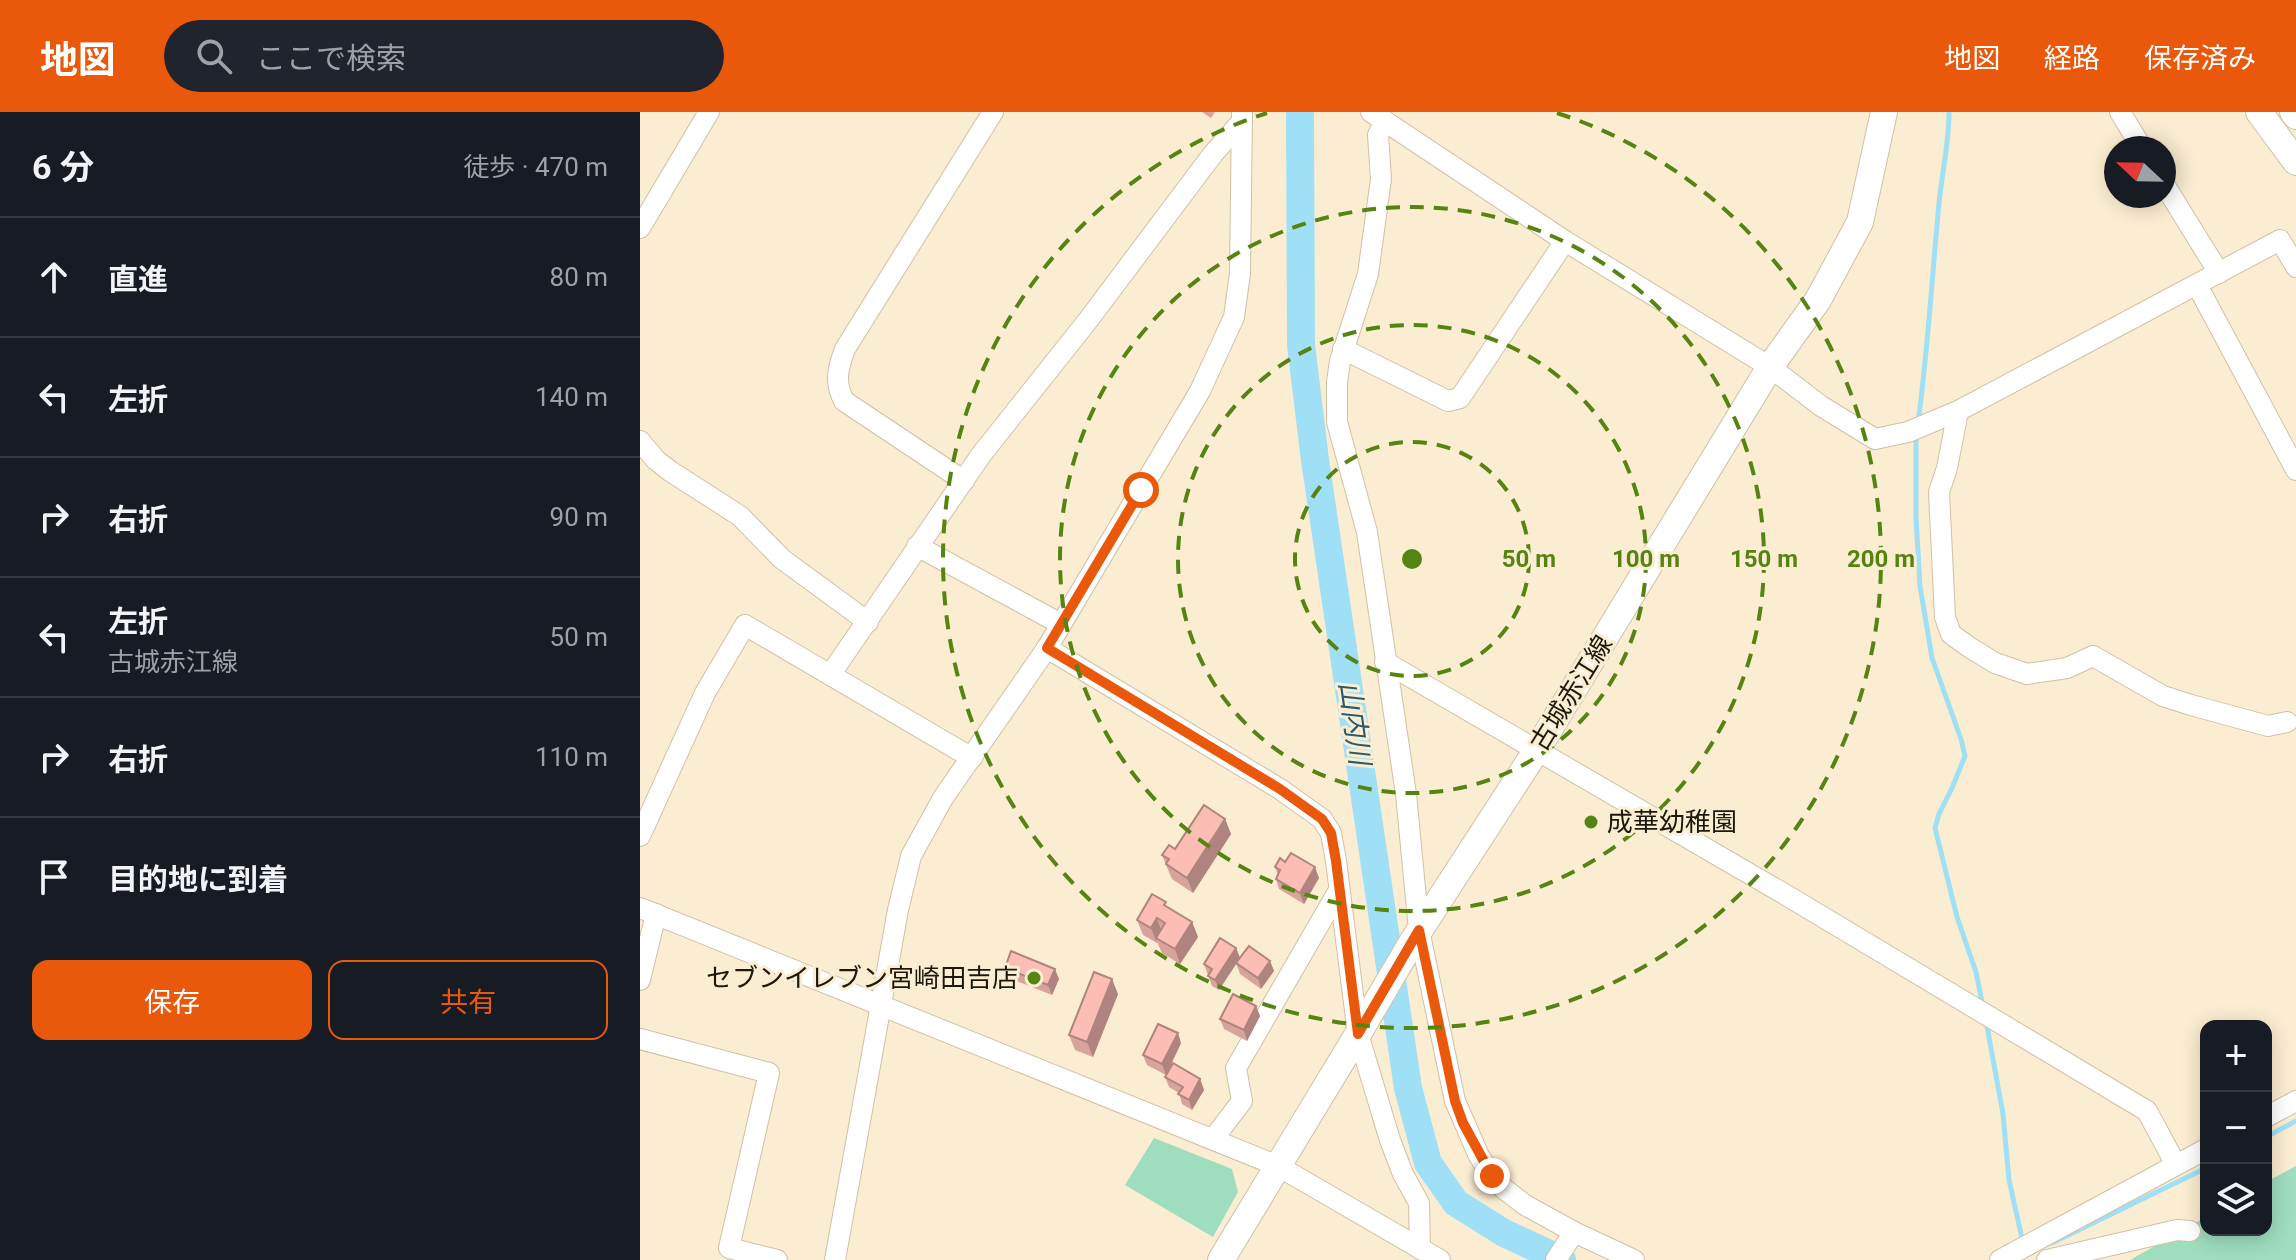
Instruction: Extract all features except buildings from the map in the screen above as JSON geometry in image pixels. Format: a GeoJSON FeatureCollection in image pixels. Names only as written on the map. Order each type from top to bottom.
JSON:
{"type":"FeatureCollection","features":[{"type":"Feature","properties":{"kind":"main road","name":"古城赤江線"},"geometry":{"type":"LineString","coordinates":[[1221,1260],[1415,936],[1536,751],[1770,367],[1818,300],[1860,222],[1884,112]]}},
{"type":"Feature","properties":{"kind":"main road"},"geometry":{"type":"LineString","coordinates":[[2259,112],[2296,162]]}},
{"type":"Feature","properties":{"kind":"street"},"geometry":{"type":"LineString","coordinates":[[640,228],[709,112]]}},
{"type":"Feature","properties":{"kind":"street"},"geometry":{"type":"LineString","coordinates":[[964,481],[844,401],[837,376],[845,349],[993,112]]}},
{"type":"Feature","properties":{"kind":"street"},"geometry":{"type":"LineString","coordinates":[[2120,112],[2135,136]]}},
{"type":"Feature","properties":{"kind":"street"},"geometry":{"type":"LineString","coordinates":[[830,675],[917,546],[1005,424],[1242,117]]}},
{"type":"Feature","properties":{"kind":"street"},"geometry":{"type":"LineString","coordinates":[[835,1260],[898,910],[911,856],[943,798],[1047,648],[1200,391],[1234,317],[1240,273],[1242,117]]}},
{"type":"Feature","properties":{"kind":"street"},"geometry":{"type":"LineString","coordinates":[[1378,117],[1565,241],[1770,367],[1821,406],[1875,439],[1908,432],[1958,411],[2280,240],[2296,267]]}},
{"type":"Feature","properties":{"kind":"street"},"geometry":{"type":"LineString","coordinates":[[1378,117],[1381,179],[1368,274],[1343,349],[1337,382],[1337,422],[1367,532],[1406,794],[1415,936],[1455,1101],[1468,1134],[1492,1176],[1525,1205],[1634,1260]]}},
{"type":"Feature","properties":{"kind":"street"},"geometry":{"type":"LineString","coordinates":[[2176,203],[2219,273]]}},
{"type":"Feature","properties":{"kind":"street"},"geometry":{"type":"LineString","coordinates":[[1343,349],[1448,401],[1460,398],[1565,241]]}},
{"type":"Feature","properties":{"kind":"street"},"geometry":{"type":"LineString","coordinates":[[2197,285],[2296,470]]}},
{"type":"Feature","properties":{"kind":"street"},"geometry":{"type":"LineString","coordinates":[[1958,411],[1939,492],[1945,617],[1951,634],[1995,663],[2027,674],[2067,668],[2093,656],[2163,696],[2268,726],[2287,722]]}},
{"type":"Feature","properties":{"kind":"street"},"geometry":{"type":"LineString","coordinates":[[640,441],[656,460],[740,516],[782,559],[868,622]]}},
{"type":"Feature","properties":{"kind":"street"},"geometry":{"type":"LineString","coordinates":[[917,546],[1061,624]]}},
{"type":"Feature","properties":{"kind":"street"},"geometry":{"type":"LineString","coordinates":[[640,836],[705,693],[745,625],[972,758]]}},
{"type":"Feature","properties":{"kind":"street"},"geometry":{"type":"LineString","coordinates":[[1047,648],[1280,789],[1322,819],[1331,833],[1362,1028],[1390,1140],[1403,1174],[1419,1203],[1420,1249]]}},
{"type":"Feature","properties":{"kind":"street"},"geometry":{"type":"LineString","coordinates":[[1385,662],[1786,895],[2147,1111],[2176,1165]]}},
{"type":"Feature","properties":{"kind":"street"},"geometry":{"type":"LineString","coordinates":[[1213,1139],[1242,1101],[1236,1068],[1339,890]]}},
{"type":"Feature","properties":{"kind":"street"},"geometry":{"type":"LineString","coordinates":[[640,980],[648,911],[1278,1166],[1440,1260]]}},
{"type":"Feature","properties":{"kind":"street"},"geometry":{"type":"LineString","coordinates":[[640,1039],[769,1073],[729,1248],[777,1260]]}},
{"type":"Feature","properties":{"kind":"street"},"geometry":{"type":"LineString","coordinates":[[2272,1114],[2296,1101]]}},
{"type":"Feature","properties":{"kind":"street"},"geometry":{"type":"LineString","coordinates":[[2000,1260],[2200,1152]]}},
{"type":"Feature","properties":{"kind":"street"},"geometry":{"type":"LineString","coordinates":[[2047,1260],[2177,1230],[2190,1231]]}},
{"type":"Feature","properties":{"kind":"street"},"geometry":{"type":"LineString","coordinates":[[1556,1260],[1574,1232]]}},
{"type":"Feature","properties":{"kind":"green space"},"geometry":{"type":"Polygon","coordinates":[[[1154,1138],[1232,1169],[1238,1192],[1213,1237],[1125,1185],[1154,1138]]]}},
{"type":"Feature","properties":{"kind":"green space"},"geometry":{"type":"Polygon","coordinates":[[[2296,1166],[2296,1260],[2130,1260],[2200,1220],[2200,1236],[2272,1236],[2272,1179],[2296,1166]]]}},
{"type":"Feature","properties":{"kind":"waterway","name":"山内川"},"geometry":{"type":"LineString","coordinates":[[1300,112],[1301,345],[1315,460],[1408,1088],[1428,1163],[1456,1203],[1504,1233],[1562,1260]]}},
{"type":"Feature","properties":{"kind":"waterway"},"geometry":{"type":"LineString","coordinates":[[1918,423],[1949,112]]}},
{"type":"Feature","properties":{"kind":"waterway"},"geometry":{"type":"LineString","coordinates":[[1916,437],[1920,586],[1932,658],[1965,756],[1935,828],[1983,1007]]}},
{"type":"Feature","properties":{"kind":"waterway"},"geometry":{"type":"LineString","coordinates":[[1986,1021],[2003,1114],[2009,1180],[2023,1243]]}},
{"type":"Feature","properties":{"kind":"waterway"},"geometry":{"type":"LineString","coordinates":[[2272,1134],[2296,1121]]}},
{"type":"Feature","properties":{"kind":"waterway"},"geometry":{"type":"LineString","coordinates":[[2052,1243],[2200,1171]]}},
{"type":"Feature","properties":{"kind":"place","name":"成華幼稚園"},"geometry":{"type":"Point","coordinates":[1591,822]}},
{"type":"Feature","properties":{"kind":"place","name":"セブンイレブン宮崎田吉店"},"geometry":{"type":"Point","coordinates":[1034,978]}},
{"type":"Feature","properties":{"kind":"route"},"geometry":{"type":"LineString","coordinates":[[1141,490],[1047,648],[1280,789],[1322,819],[1331,833],[1336,861],[1358,1034],[1419,930],[1455,1101],[1479,1156],[1492,1176]]}}]}
